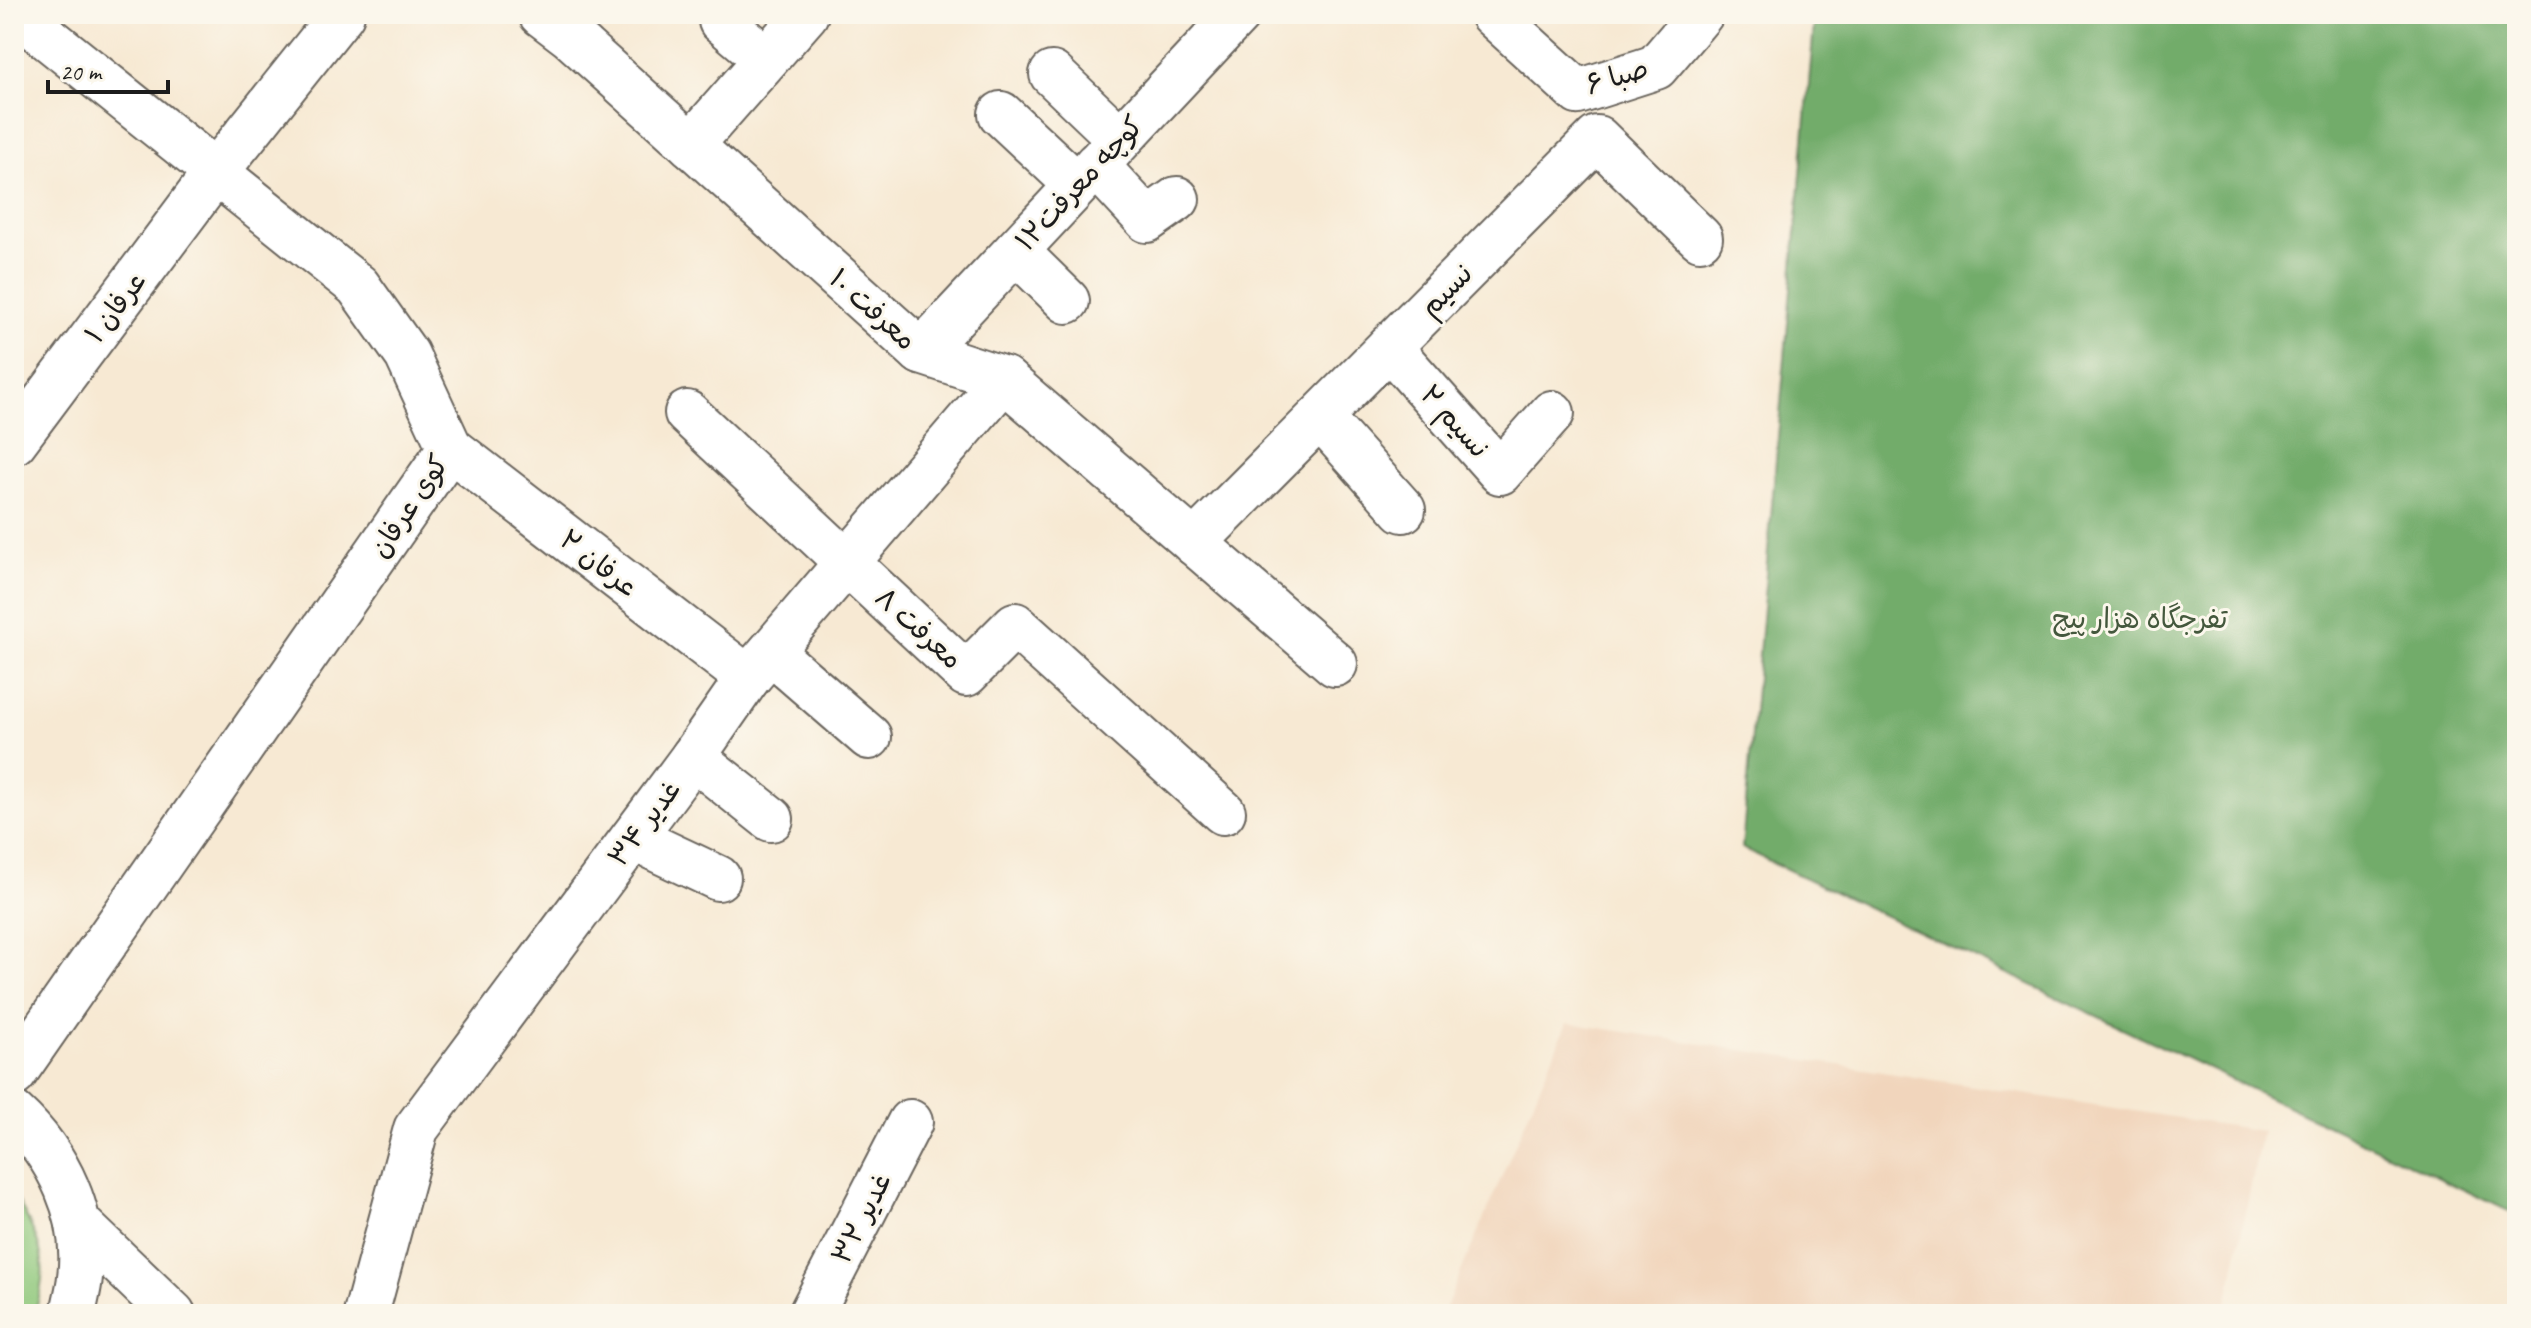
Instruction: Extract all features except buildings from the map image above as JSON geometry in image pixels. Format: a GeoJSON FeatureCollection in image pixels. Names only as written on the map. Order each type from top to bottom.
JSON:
{"type":"FeatureCollection","features":[{"type":"Feature","properties":{"kind":"street","name":"کوی عرفان"},"geometry":{"type":"LineString","coordinates":[[14,1074],[450,448],[407,355],[358,286],[18,14]]}},
{"type":"Feature","properties":{"kind":"street","name":"عرفان ۱"},"geometry":{"type":"LineString","coordinates":[[14,442],[216,172],[342,14]]}},
{"type":"Feature","properties":{"kind":"street","name":"معرفت ۱۰"},"geometry":{"type":"LineString","coordinates":[[541,14],[570,36],[921,352],[1004,379],[1335,664]]}},
{"type":"Feature","properties":{"kind":"street"},"geometry":{"type":"LineString","coordinates":[[691,145],[805,14]]}},
{"type":"Feature","properties":{"kind":"street","name":"کوچه معرفت۱۲"},"geometry":{"type":"LineString","coordinates":[[921,352],[1238,14]]}},
{"type":"Feature","properties":{"kind":"street","name":"۶ صبا"},"geometry":{"type":"LineString","coordinates":[[1492,14],[1578,92],[1656,67],[1701,14]]}},
{"type":"Feature","properties":{"kind":"street"},"geometry":{"type":"LineString","coordinates":[[721,21],[766,59]]}},
{"type":"Feature","properties":{"kind":"street"},"geometry":{"type":"LineString","coordinates":[[1052,74],[1098,163],[1147,220],[1177,199]]}},
{"type":"Feature","properties":{"kind":"street"},"geometry":{"type":"LineString","coordinates":[[1001,114],[1098,163]]}},
{"type":"Feature","properties":{"kind":"street","name":"نسیم"},"geometry":{"type":"LineString","coordinates":[[1194,543],[1597,138],[1700,238]]}},
{"type":"Feature","properties":{"kind":"street"},"geometry":{"type":"LineString","coordinates":[[1016,251],[1067,301]]}},
{"type":"Feature","properties":{"kind":"street","name":"۲ نسیم"},"geometry":{"type":"LineString","coordinates":[[1389,347],[1500,472],[1552,413]]}},
{"type":"Feature","properties":{"kind":"street","name":"۳۴ غدیر"},"geometry":{"type":"LineString","coordinates":[[366,1314],[416,1129],[760,665],[1004,379]]}},
{"type":"Feature","properties":{"kind":"street","name":"معرفت ۸"},"geometry":{"type":"LineString","coordinates":[[687,413],[966,674],[1015,625],[1223,812]]}},
{"type":"Feature","properties":{"kind":"street"},"geometry":{"type":"LineString","coordinates":[[1320,417],[1403,510]]}},
{"type":"Feature","properties":{"kind":"street","name":"۲ عرفان"},"geometry":{"type":"LineString","coordinates":[[450,448],[760,665],[869,737]]}},
{"type":"Feature","properties":{"kind":"street"},"geometry":{"type":"LineString","coordinates":[[693,757],[771,819]]}},
{"type":"Feature","properties":{"kind":"street"},"geometry":{"type":"LineString","coordinates":[[633,838],[718,878]]}},
{"type":"Feature","properties":{"kind":"street"},"geometry":{"type":"LineString","coordinates":[[14,1114],[34,1132],[62,1175],[78,1223],[81,1275],[73,1314]]}},
{"type":"Feature","properties":{"kind":"street","name":"۳۲ غدیر"},"geometry":{"type":"LineString","coordinates":[[811,1314],[910,1122]]}},
{"type":"Feature","properties":{"kind":"street"},"geometry":{"type":"LineString","coordinates":[[78,1223],[173,1314]]}},
{"type":"Feature","properties":{"kind":"shaded area"},"geometry":{"type":"Polygon","coordinates":[[[1567,1023],[2262,1131],[2225,1314],[1443,1314],[1567,1023]]]}},
{"type":"Feature","properties":{"kind":"green space","name":"تفرجگاه هزار پیچ"},"geometry":{"type":"Polygon","coordinates":[[[1815,14],[2517,14],[2517,1215],[1742,848],[1815,14]]]}},
{"type":"Feature","properties":{"kind":"green space"},"geometry":{"type":"Polygon","coordinates":[[[14,1193],[40,1251],[42,1279],[34,1314],[14,1314],[14,1193]]]}}]}
